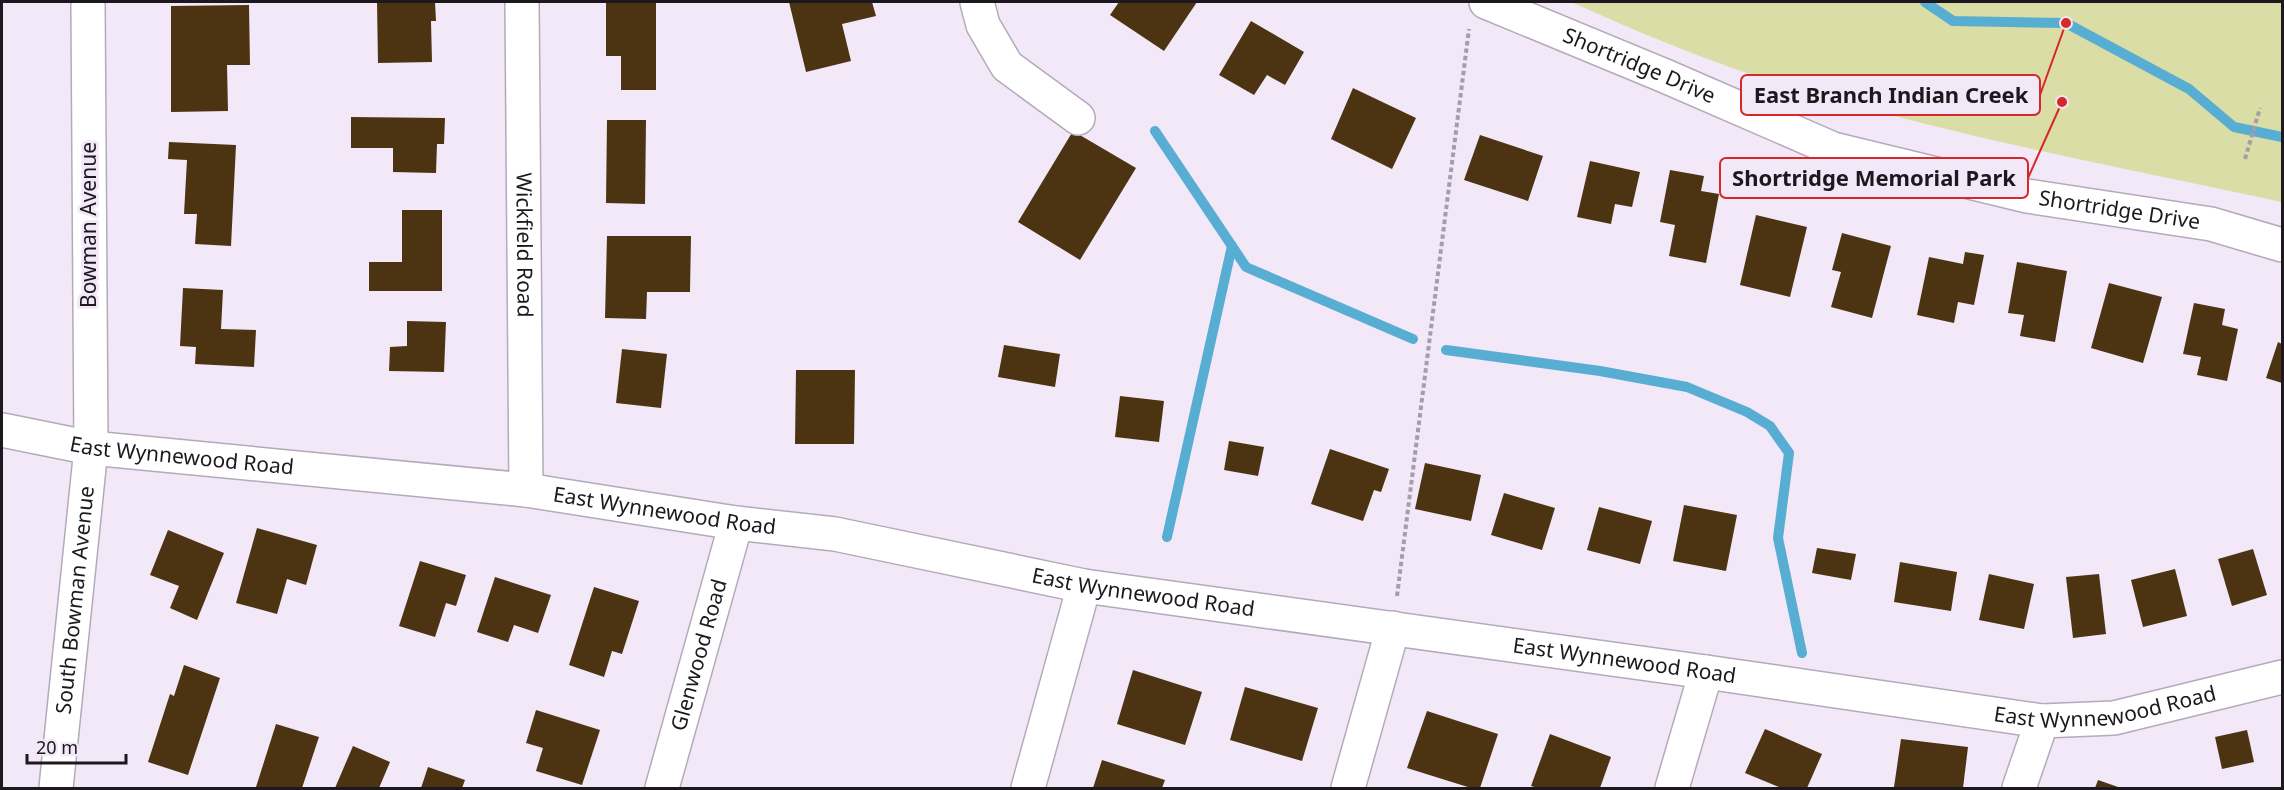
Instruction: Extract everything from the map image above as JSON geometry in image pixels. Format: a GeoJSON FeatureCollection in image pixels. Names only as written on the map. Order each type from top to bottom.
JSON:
{"type":"FeatureCollection","features":[{"type":"Feature","properties":{"kind":"street","name":"Bowman Avenue"},"geometry":{"type":"LineString","coordinates":[[88,2],[91,448]]}},
{"type":"Feature","properties":{"kind":"street","name":"Wickfield Road"},"geometry":{"type":"LineString","coordinates":[[522,2],[526,490]]}},
{"type":"Feature","properties":{"kind":"street"},"geometry":{"type":"LineString","coordinates":[[977,2],[983,25],[1008,66],[1077,118]]}},
{"type":"Feature","properties":{"kind":"street","name":"Shortridge Drive"},"geometry":{"type":"LineString","coordinates":[[1478,13],[1665,76],[1833,149],[2026,196],[2211,224],[2283,245]]}},
{"type":"Feature","properties":{"kind":"street","name":"East Wynnewood Road"},"geometry":{"type":"LineString","coordinates":[[2,430],[91,448],[526,490],[736,523],[835,534],[1084,586],[2042,721],[2114,718],[2283,677]]}},
{"type":"Feature","properties":{"kind":"street","name":"South Bowman Avenue"},"geometry":{"type":"LineString","coordinates":[[56,789],[91,448]]}},
{"type":"Feature","properties":{"kind":"street","name":"Glenwood Road"},"geometry":{"type":"LineString","coordinates":[[662,789],[736,523]]}},
{"type":"Feature","properties":{"kind":"street"},"geometry":{"type":"LineString","coordinates":[[1028,789],[1084,586]]}},
{"type":"Feature","properties":{"kind":"street"},"geometry":{"type":"LineString","coordinates":[[1348,789],[1393,628]]}},
{"type":"Feature","properties":{"kind":"street"},"geometry":{"type":"LineString","coordinates":[[1672,789],[1706,672]]}},
{"type":"Feature","properties":{"kind":"street"},"geometry":{"type":"LineString","coordinates":[[2019,789],[2042,721]]}},
{"type":"Feature","properties":{"kind":"path"},"geometry":{"type":"LineString","coordinates":[[1393,628],[1478,13]]}},
{"type":"Feature","properties":{"kind":"path"},"geometry":{"type":"LineString","coordinates":[[2245,159],[2260,108]]}},
{"type":"Feature","properties":{"kind":"green space"},"geometry":{"type":"Polygon","coordinates":[[[1571,2],[2282,2],[2282,202],[2035,150],[1852,105],[1707,59],[1571,2]]]}},
{"type":"Feature","properties":{"kind":"building"},"geometry":{"type":"Polygon","coordinates":[[[377,2],[435,2],[436,21],[431,21],[432,62],[378,63],[377,2]]]}},
{"type":"Feature","properties":{"kind":"building"},"geometry":{"type":"Polygon","coordinates":[[[606,2],[656,2],[656,90],[621,90],[621,56],[606,56],[606,2]]]}},
{"type":"Feature","properties":{"kind":"building"},"geometry":{"type":"Polygon","coordinates":[[[789,2],[872,2],[876,16],[842,24],[851,61],[806,72],[789,2]]]}},
{"type":"Feature","properties":{"kind":"building"},"geometry":{"type":"Polygon","coordinates":[[[1119,2],[1197,2],[1164,51],[1110,15],[1119,2]]]}},
{"type":"Feature","properties":{"kind":"building"},"geometry":{"type":"Polygon","coordinates":[[[249,5],[250,65],[227,65],[228,111],[171,112],[171,6],[249,5]]]}},
{"type":"Feature","properties":{"kind":"building"},"geometry":{"type":"Polygon","coordinates":[[[1251,21],[1304,52],[1285,85],[1267,75],[1254,95],[1219,75],[1251,21]]]}},
{"type":"Feature","properties":{"kind":"building"},"geometry":{"type":"Polygon","coordinates":[[[1353,88],[1416,118],[1392,169],[1331,139],[1353,88]]]}},
{"type":"Feature","properties":{"kind":"building"},"geometry":{"type":"Polygon","coordinates":[[[351,117],[445,118],[444,144],[437,144],[436,173],[393,172],[393,148],[351,148],[351,117]]]}},
{"type":"Feature","properties":{"kind":"building"},"geometry":{"type":"Polygon","coordinates":[[[607,120],[646,120],[645,204],[606,203],[607,120]]]}},
{"type":"Feature","properties":{"kind":"building"},"geometry":{"type":"Polygon","coordinates":[[[1073,131],[1136,168],[1080,260],[1018,222],[1073,131]]]}},
{"type":"Feature","properties":{"kind":"building"},"geometry":{"type":"Polygon","coordinates":[[[1480,135],[1543,156],[1528,201],[1464,180],[1480,135]]]}},
{"type":"Feature","properties":{"kind":"building"},"geometry":{"type":"Polygon","coordinates":[[[169,142],[236,145],[231,246],[195,244],[197,214],[184,214],[187,160],[168,159],[169,142]]]}},
{"type":"Feature","properties":{"kind":"building"},"geometry":{"type":"Polygon","coordinates":[[[1590,161],[1640,172],[1632,207],[1615,204],[1611,224],[1577,217],[1590,161]]]}},
{"type":"Feature","properties":{"kind":"building"},"geometry":{"type":"Polygon","coordinates":[[[1670,170],[1704,176],[1701,191],[1719,194],[1706,263],[1669,256],[1675,225],[1660,222],[1670,170]]]}},
{"type":"Feature","properties":{"kind":"building"},"geometry":{"type":"Polygon","coordinates":[[[402,210],[442,210],[442,291],[369,291],[369,262],[402,262],[402,210]]]}},
{"type":"Feature","properties":{"kind":"building"},"geometry":{"type":"Polygon","coordinates":[[[1756,215],[1807,227],[1790,297],[1740,285],[1756,215]]]}},
{"type":"Feature","properties":{"kind":"building"},"geometry":{"type":"Polygon","coordinates":[[[1842,233],[1891,246],[1872,318],[1831,307],[1841,272],[1832,270],[1842,233]]]}},
{"type":"Feature","properties":{"kind":"building"},"geometry":{"type":"Polygon","coordinates":[[[607,236],[691,236],[690,292],[647,292],[646,319],[605,318],[607,236]]]}},
{"type":"Feature","properties":{"kind":"building"},"geometry":{"type":"Polygon","coordinates":[[[1965,252],[1984,255],[1974,305],[1958,302],[1954,323],[1917,315],[1929,257],[1963,264],[1965,252]]]}},
{"type":"Feature","properties":{"kind":"building"},"geometry":{"type":"Polygon","coordinates":[[[2017,262],[2067,271],[2055,342],[2020,336],[2024,315],[2008,313],[2017,262]]]}},
{"type":"Feature","properties":{"kind":"building"},"geometry":{"type":"Polygon","coordinates":[[[2109,283],[2162,297],[2143,363],[2091,348],[2109,283]]]}},
{"type":"Feature","properties":{"kind":"building"},"geometry":{"type":"Polygon","coordinates":[[[183,288],[223,290],[221,329],[256,330],[254,367],[195,364],[196,347],[180,346],[183,288]]]}},
{"type":"Feature","properties":{"kind":"building"},"geometry":{"type":"Polygon","coordinates":[[[2194,303],[2225,309],[2222,325],[2238,329],[2227,381],[2197,375],[2201,357],[2183,354],[2194,303]]]}},
{"type":"Feature","properties":{"kind":"building"},"geometry":{"type":"Polygon","coordinates":[[[407,321],[446,322],[444,372],[389,371],[390,347],[407,346],[407,321]]]}},
{"type":"Feature","properties":{"kind":"building"},"geometry":{"type":"Polygon","coordinates":[[[2278,342],[2282,344],[2282,383],[2266,378],[2278,342]]]}},
{"type":"Feature","properties":{"kind":"building"},"geometry":{"type":"Polygon","coordinates":[[[1004,345],[1060,354],[1055,387],[998,377],[1004,345]]]}},
{"type":"Feature","properties":{"kind":"building"},"geometry":{"type":"Polygon","coordinates":[[[622,349],[667,354],[661,408],[616,403],[622,349]]]}},
{"type":"Feature","properties":{"kind":"building"},"geometry":{"type":"Polygon","coordinates":[[[796,370],[855,370],[854,444],[795,444],[796,370]]]}},
{"type":"Feature","properties":{"kind":"building"},"geometry":{"type":"Polygon","coordinates":[[[1120,396],[1164,401],[1159,442],[1115,437],[1120,396]]]}},
{"type":"Feature","properties":{"kind":"building"},"geometry":{"type":"Polygon","coordinates":[[[1229,441],[1264,447],[1258,476],[1224,470],[1229,441]]]}},
{"type":"Feature","properties":{"kind":"building"},"geometry":{"type":"Polygon","coordinates":[[[1330,449],[1389,469],[1381,492],[1374,490],[1363,521],[1311,504],[1330,449]]]}},
{"type":"Feature","properties":{"kind":"building"},"geometry":{"type":"Polygon","coordinates":[[[1425,463],[1481,475],[1471,521],[1415,509],[1425,463]]]}},
{"type":"Feature","properties":{"kind":"building"},"geometry":{"type":"Polygon","coordinates":[[[1504,493],[1555,508],[1542,550],[1491,535],[1504,493]]]}},
{"type":"Feature","properties":{"kind":"building"},"geometry":{"type":"Polygon","coordinates":[[[1684,505],[1737,515],[1726,571],[1673,561],[1684,505]]]}},
{"type":"Feature","properties":{"kind":"building"},"geometry":{"type":"Polygon","coordinates":[[[1599,507],[1652,521],[1640,564],[1587,550],[1599,507]]]}},
{"type":"Feature","properties":{"kind":"building"},"geometry":{"type":"Polygon","coordinates":[[[257,528],[317,545],[306,585],[287,579],[277,614],[236,603],[257,528]]]}},
{"type":"Feature","properties":{"kind":"building"},"geometry":{"type":"Polygon","coordinates":[[[168,530],[224,553],[197,620],[170,608],[179,586],[150,575],[168,530]]]}},
{"type":"Feature","properties":{"kind":"building"},"geometry":{"type":"Polygon","coordinates":[[[1817,548],[1856,554],[1851,580],[1812,573],[1817,548]]]}},
{"type":"Feature","properties":{"kind":"building"},"geometry":{"type":"Polygon","coordinates":[[[2253,549],[2267,595],[2232,606],[2218,559],[2253,549]]]}},
{"type":"Feature","properties":{"kind":"building"},"geometry":{"type":"Polygon","coordinates":[[[420,561],[466,575],[456,606],[446,603],[435,637],[399,626],[420,561]]]}},
{"type":"Feature","properties":{"kind":"building"},"geometry":{"type":"Polygon","coordinates":[[[1900,562],[1957,572],[1951,611],[1894,602],[1900,562]]]}},
{"type":"Feature","properties":{"kind":"building"},"geometry":{"type":"Polygon","coordinates":[[[2175,569],[2187,616],[2143,627],[2131,580],[2175,569]]]}},
{"type":"Feature","properties":{"kind":"building"},"geometry":{"type":"Polygon","coordinates":[[[1989,574],[2034,584],[2024,629],[1979,620],[1989,574]]]}},
{"type":"Feature","properties":{"kind":"building"},"geometry":{"type":"Polygon","coordinates":[[[2099,574],[2106,634],[2073,638],[2066,577],[2099,574]]]}},
{"type":"Feature","properties":{"kind":"building"},"geometry":{"type":"Polygon","coordinates":[[[495,577],[551,595],[538,633],[514,625],[508,642],[477,632],[495,577]]]}},
{"type":"Feature","properties":{"kind":"building"},"geometry":{"type":"Polygon","coordinates":[[[594,587],[639,601],[622,654],[612,651],[604,677],[569,665],[594,587]]]}},
{"type":"Feature","properties":{"kind":"building"},"geometry":{"type":"Polygon","coordinates":[[[184,665],[220,678],[188,775],[148,762],[170,694],[174,696],[184,665]]]}},
{"type":"Feature","properties":{"kind":"building"},"geometry":{"type":"Polygon","coordinates":[[[1133,670],[1202,692],[1185,745],[1117,724],[1133,670]]]}},
{"type":"Feature","properties":{"kind":"building"},"geometry":{"type":"Polygon","coordinates":[[[1245,687],[1318,708],[1302,761],[1230,740],[1245,687]]]}},
{"type":"Feature","properties":{"kind":"building"},"geometry":{"type":"Polygon","coordinates":[[[536,710],[600,730],[582,785],[536,771],[543,748],[526,743],[536,710]]]}},
{"type":"Feature","properties":{"kind":"building"},"geometry":{"type":"Polygon","coordinates":[[[1427,711],[1498,734],[1480,788],[1471,788],[1407,768],[1427,711]]]}},
{"type":"Feature","properties":{"kind":"building"},"geometry":{"type":"Polygon","coordinates":[[[276,724],[319,737],[302,788],[256,787],[276,724]]]}},
{"type":"Feature","properties":{"kind":"building"},"geometry":{"type":"Polygon","coordinates":[[[1765,729],[1822,754],[1807,788],[1781,788],[1745,773],[1765,729]]]}},
{"type":"Feature","properties":{"kind":"building"},"geometry":{"type":"Polygon","coordinates":[[[2247,730],[2254,762],[2222,769],[2215,737],[2247,730]]]}},
{"type":"Feature","properties":{"kind":"building"},"geometry":{"type":"Polygon","coordinates":[[[1550,734],[1611,757],[1600,788],[1531,786],[1550,734]]]}},
{"type":"Feature","properties":{"kind":"building"},"geometry":{"type":"Polygon","coordinates":[[[1901,739],[1968,747],[1963,788],[1894,787],[1901,739]]]}},
{"type":"Feature","properties":{"kind":"building"},"geometry":{"type":"Polygon","coordinates":[[[353,746],[390,762],[379,788],[335,788],[353,746]]]}},
{"type":"Feature","properties":{"kind":"building"},"geometry":{"type":"Polygon","coordinates":[[[1102,760],[1165,780],[1162,788],[1093,788],[1102,760]]]}},
{"type":"Feature","properties":{"kind":"building"},"geometry":{"type":"Polygon","coordinates":[[[428,767],[465,780],[462,788],[421,788],[428,767]]]}},
{"type":"Feature","properties":{"kind":"building"},"geometry":{"type":"Polygon","coordinates":[[[2098,780],[2121,788],[2095,788],[2098,780]]]}},
{"type":"Feature","properties":{"kind":"waterway"},"geometry":{"type":"LineString","coordinates":[[1925,2],[1953,21],[2066,23],[2189,89],[2234,127],[2282,137]]}},
{"type":"Feature","properties":{"kind":"waterway"},"geometry":{"type":"LineString","coordinates":[[1155,131],[1246,267],[1413,339]]}},
{"type":"Feature","properties":{"kind":"waterway"},"geometry":{"type":"LineString","coordinates":[[1167,537],[1232,246]]}},
{"type":"Feature","properties":{"kind":"waterway"},"geometry":{"type":"LineString","coordinates":[[1446,350],[1600,371],[1687,387],[1747,412],[1770,426],[1789,453],[1778,538],[1802,653]]}},
{"type":"Feature","properties":{"kind":"place","name":"East Branch Indian Creek"},"geometry":{"type":"Point","coordinates":[2066,23]}},
{"type":"Feature","properties":{"kind":"place","name":"Shortridge Memorial Park"},"geometry":{"type":"Point","coordinates":[2062,102]}}]}
